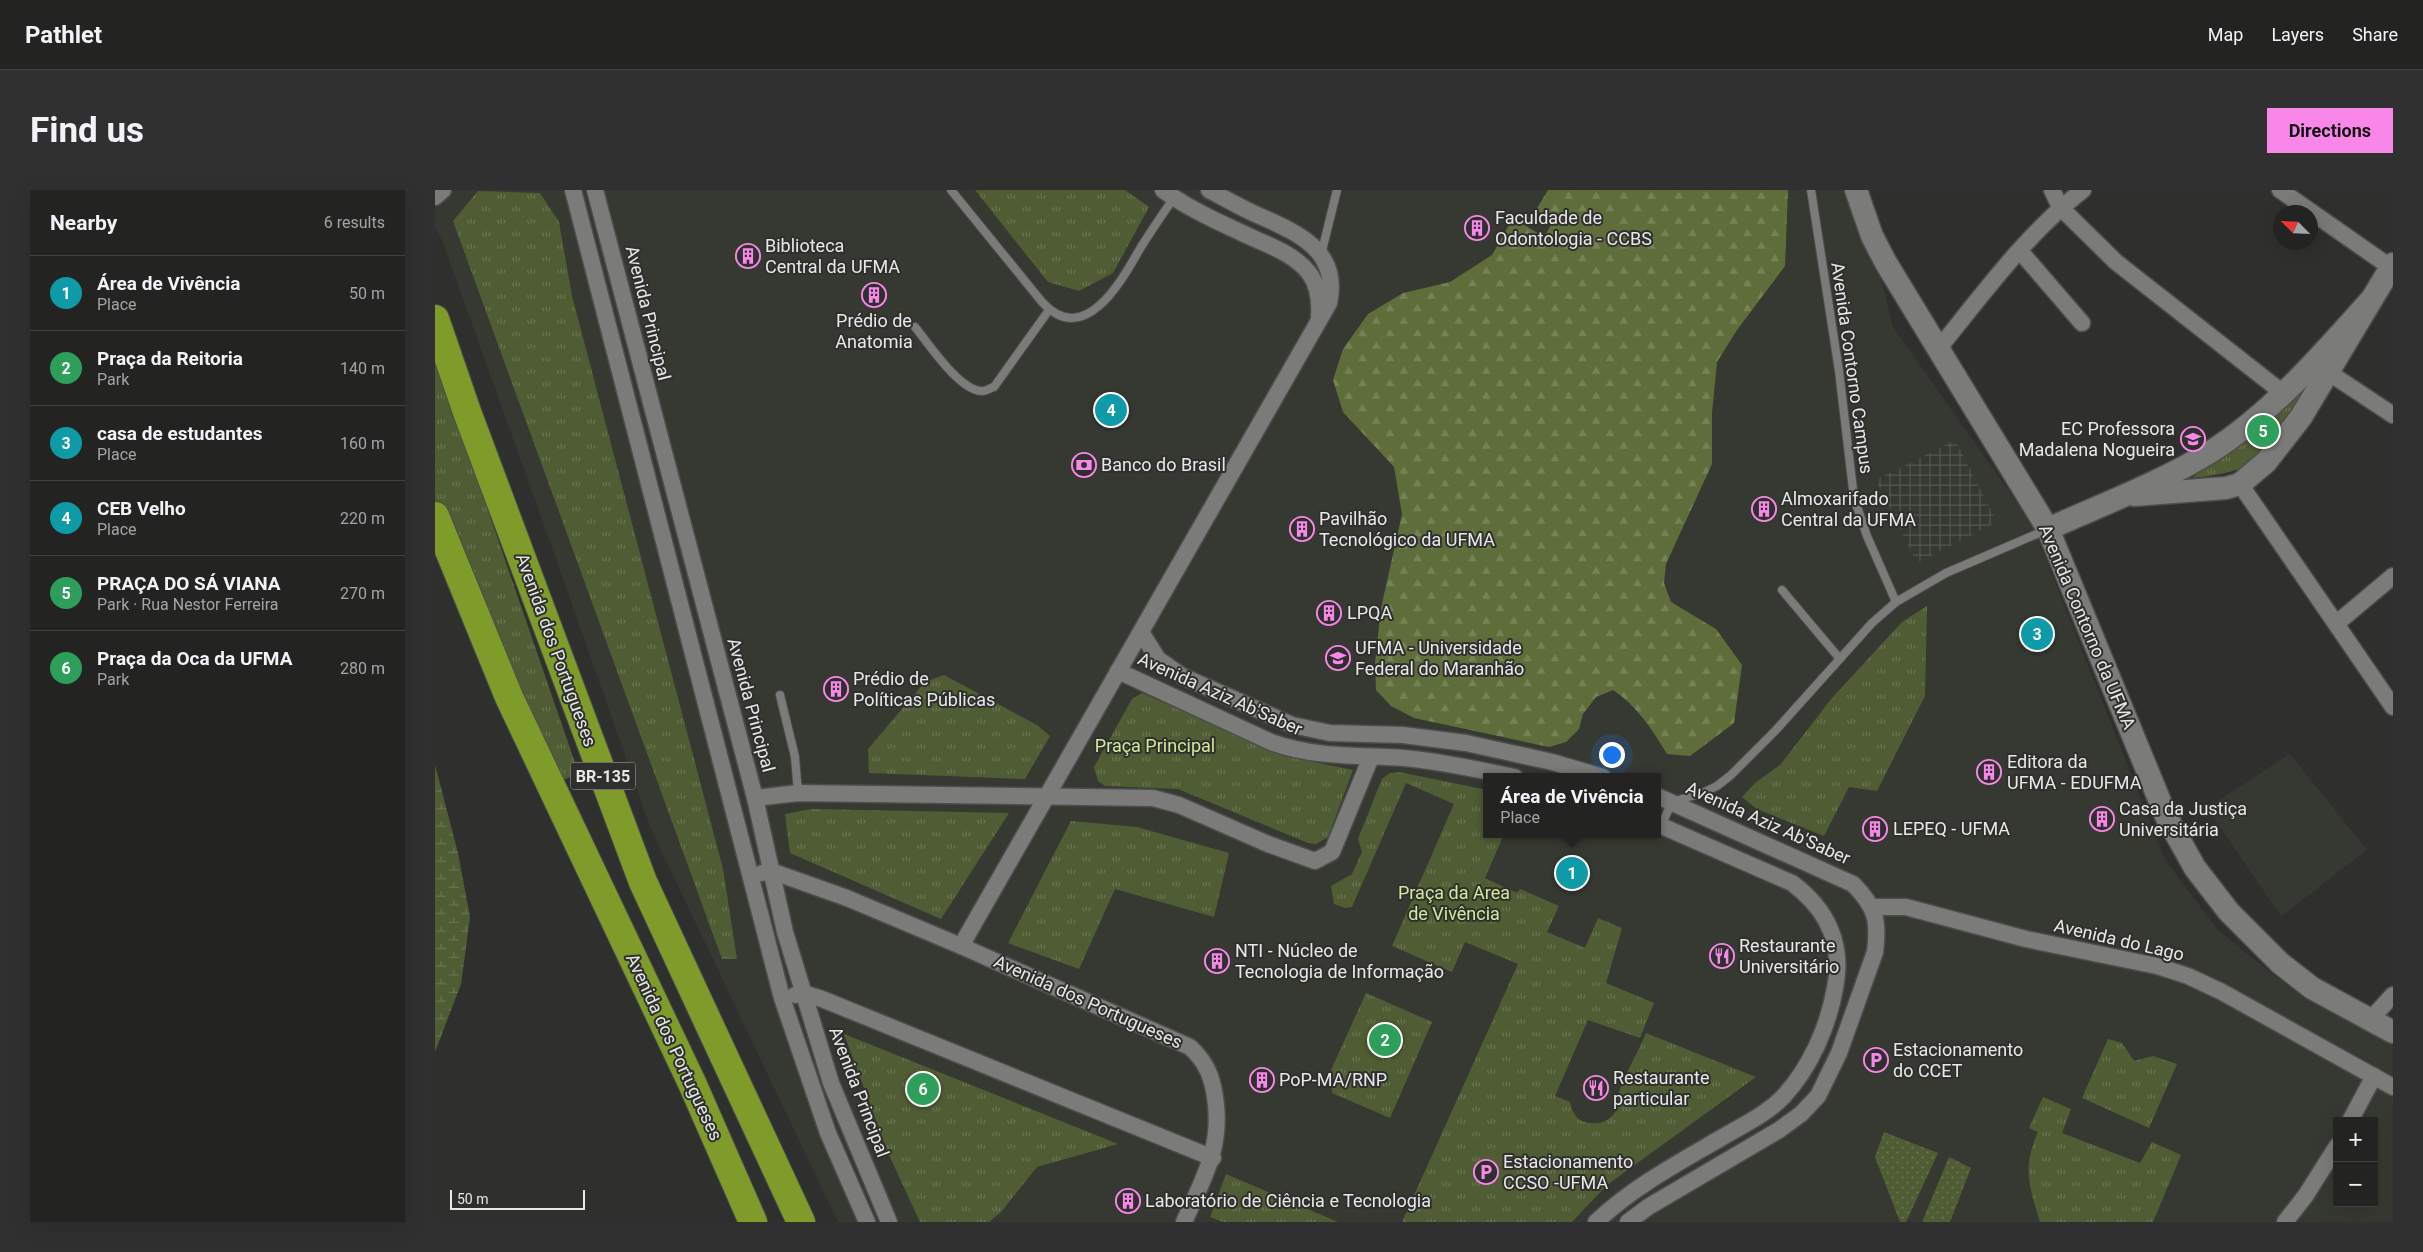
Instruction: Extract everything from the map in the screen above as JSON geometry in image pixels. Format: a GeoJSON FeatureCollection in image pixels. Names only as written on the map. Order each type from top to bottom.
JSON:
{"type":"FeatureCollection","features":[{"type":"Feature","properties":{"kind":"highway","name":"Avenida dos Portugueses"},"geometry":{"type":"LineString","coordinates":[[435,318],[467,412],[643,882],[801,1222]]}},
{"type":"Feature","properties":{"kind":"highway","name":"Avenida dos Portugueses"},"geometry":{"type":"LineString","coordinates":[[435,516],[509,697],[684,1065],[753,1222]]}},
{"type":"Feature","properties":{"kind":"main road","name":"Avenida Contorno da UFMA"},"geometry":{"type":"LineString","coordinates":[[1856,190],[1886,263],[1913,312],[1939,348],[2048,529],[2166,816],[2195,868],[2229,912],[2280,963],[2312,988],[2369,1021],[2393,1032]]}},
{"type":"Feature","properties":{"kind":"main road"},"geometry":{"type":"LineString","coordinates":[[2119,496],[2226,488],[2240,484],[2266,462],[2301,417],[2392,267]]}},
{"type":"Feature","properties":{"kind":"main road"},"geometry":{"type":"LineString","coordinates":[[2048,529],[2212,450],[2283,393],[2371,300]]}},
{"type":"Feature","properties":{"kind":"street"},"geometry":{"type":"LineString","coordinates":[[435,197],[443,190]]}},
{"type":"Feature","properties":{"kind":"street"},"geometry":{"type":"LineString","coordinates":[[573,190],[781,998],[828,1133],[867,1222]]}},
{"type":"Feature","properties":{"kind":"street","name":"Avenida Principal"},"geometry":{"type":"LineString","coordinates":[[595,190],[755,798],[771,872],[803,993],[831,1082],[889,1222]]}},
{"type":"Feature","properties":{"kind":"street"},"geometry":{"type":"LineString","coordinates":[[961,946],[1329,303],[1331,292],[1329,275],[1321,255],[1311,242],[1296,232],[1209,190]]}},
{"type":"Feature","properties":{"kind":"street"},"geometry":{"type":"LineString","coordinates":[[2052,190],[2060,207],[2116,262],[2283,393]]}},
{"type":"Feature","properties":{"kind":"street"},"geometry":{"type":"LineString","coordinates":[[1939,348],[2020,251],[2060,207],[2083,190]]}},
{"type":"Feature","properties":{"kind":"street"},"geometry":{"type":"LineString","coordinates":[[2280,190],[2392,267]]}},
{"type":"Feature","properties":{"kind":"street"},"geometry":{"type":"LineString","coordinates":[[1170,192],[1227,226],[1294,258],[1310,275],[1315,285],[1320,301],[1319,320]]}},
{"type":"Feature","properties":{"kind":"street"},"geometry":{"type":"LineString","coordinates":[[2020,251],[2082,323]]}},
{"type":"Feature","properties":{"kind":"street"},"geometry":{"type":"LineString","coordinates":[[2328,372],[2393,415]]}},
{"type":"Feature","properties":{"kind":"street"},"geometry":{"type":"LineString","coordinates":[[2240,484],[2393,707]]}},
{"type":"Feature","properties":{"kind":"street"},"geometry":{"type":"LineString","coordinates":[[2337,623],[2393,576]]}},
{"type":"Feature","properties":{"kind":"street","name":"Avenida Aziz Ab'Saber"},"geometry":{"type":"LineString","coordinates":[[1141,632],[1158,659],[1182,676],[1277,720],[1304,729],[1330,733],[1403,735],[1443,739],[1552,762],[1589,773]]}},
{"type":"Feature","properties":{"kind":"street","name":"Avenida Aziz Ab'Saber"},"geometry":{"type":"LineString","coordinates":[[1118,671],[1271,742],[1298,751],[1324,755],[1439,763],[1493,773]]}},
{"type":"Feature","properties":{"kind":"street"},"geometry":{"type":"LineString","coordinates":[[1324,755],[1330,733]]}},
{"type":"Feature","properties":{"kind":"street"},"geometry":{"type":"LineString","coordinates":[[755,798],[798,793],[1046,798],[1153,798],[1166,800],[1315,861],[1332,852],[1371,757]]}},
{"type":"Feature","properties":{"kind":"street","name":"Avenida Aziz Ab'Saber"},"geometry":{"type":"LineString","coordinates":[[1665,799],[1835,874],[1853,884],[1873,907]]}},
{"type":"Feature","properties":{"kind":"street"},"geometry":{"type":"LineString","coordinates":[[1596,1222],[1654,1177],[1764,1113],[1783,1097],[1800,1077],[1819,1041],[1838,975],[1838,950],[1831,928],[1808,895],[1792,883],[1661,826]]}},
{"type":"Feature","properties":{"kind":"street","name":"Avenida dos Portugueses"},"geometry":{"type":"LineString","coordinates":[[750,876],[771,872],[847,898],[1190,1047],[1206,1062],[1213,1082],[1218,1130],[1213,1158],[1184,1222]]}},
{"type":"Feature","properties":{"kind":"street"},"geometry":{"type":"LineString","coordinates":[[1629,1222],[1648,1207],[1779,1130],[1801,1114],[1818,1096],[1839,1053],[1875,952],[1876,924],[1873,907]]}},
{"type":"Feature","properties":{"kind":"street","name":"Avenida do Lago"},"geometry":{"type":"LineString","coordinates":[[1873,907],[1906,907],[2026,939],[2157,966],[2188,976],[2222,992],[2393,1087]]}},
{"type":"Feature","properties":{"kind":"street"},"geometry":{"type":"LineString","coordinates":[[781,998],[803,993],[1213,1158]]}},
{"type":"Feature","properties":{"kind":"street"},"geometry":{"type":"LineString","coordinates":[[2369,1021],[2393,995]]}},
{"type":"Feature","properties":{"kind":"street"},"geometry":{"type":"LineString","coordinates":[[2352,1117],[2374,1076]]}},
{"type":"Feature","properties":{"kind":"street"},"geometry":{"type":"LineString","coordinates":[[2285,1222],[2306,1195],[2333,1152]]}},
{"type":"Feature","properties":{"kind":"lane"},"geometry":{"type":"LineString","coordinates":[[951,190],[1049,310],[1067,317],[1089,314],[1103,304],[1118,285],[1169,205],[1170,192]]}},
{"type":"Feature","properties":{"kind":"lane"},"geometry":{"type":"LineString","coordinates":[[1321,255],[1337,190]]}},
{"type":"Feature","properties":{"kind":"lane","name":"Avenida Contorno Campus"},"geometry":{"type":"LineString","coordinates":[[1811,190],[1839,371],[1854,498],[1867,536],[1897,602]]}},
{"type":"Feature","properties":{"kind":"lane"},"geometry":{"type":"LineString","coordinates":[[915,327],[961,382],[973,389],[983,391],[994,387],[1049,310]]}},
{"type":"Feature","properties":{"kind":"lane"},"geometry":{"type":"LineString","coordinates":[[1661,816],[1665,799],[1702,794],[1717,786],[1731,775],[1775,731],[1872,623],[1897,602],[1946,573],[2048,529]]}},
{"type":"Feature","properties":{"kind":"lane"},"geometry":{"type":"LineString","coordinates":[[1783,590],[1840,659]]}},
{"type":"Feature","properties":{"kind":"lane"},"geometry":{"type":"LineString","coordinates":[[780,695],[795,757],[798,793]]}},
{"type":"Feature","properties":{"kind":"shaded area","name":"UFMA - Universidade Federal do Maranhão"},"geometry":{"type":"Polygon","coordinates":[[[435,190],[1859,190],[1893,327],[2032,524],[2165,860],[2218,930],[2277,978],[2393,1035],[2393,1222],[838,1222],[651,829],[442,240],[435,228],[435,190]]]}},
{"type":"Feature","properties":{"kind":"shaded area"},"geometry":{"type":"Polygon","coordinates":[[[1955,440],[1997,522],[1917,563],[1876,480],[1955,440]]]}},
{"type":"Feature","properties":{"kind":"shaded area"},"geometry":{"type":"Polygon","coordinates":[[[2290,754],[2367,850],[2281,916],[2207,808],[2290,754]]]}},
{"type":"Feature","properties":{"kind":"green space"},"geometry":{"type":"Polygon","coordinates":[[[975,190],[1125,190],[1149,207],[1113,273],[1079,291],[1048,282],[975,190]]]}},
{"type":"Feature","properties":{"kind":"green space"},"geometry":{"type":"Polygon","coordinates":[[[1548,190],[1788,190],[1785,266],[1737,330],[1717,362],[1712,413],[1712,464],[1666,564],[1664,583],[1671,602],[1716,629],[1742,665],[1734,723],[1690,756],[1667,754],[1643,719],[1622,696],[1613,690],[1596,697],[1583,714],[1579,729],[1566,742],[1549,747],[1414,718],[1391,706],[1376,690],[1375,663],[1381,608],[1402,514],[1394,467],[1343,412],[1333,380],[1343,349],[1368,314],[1403,293],[1450,282],[1492,255],[1513,218],[1544,237],[1554,220],[1536,210],[1548,190]]]}},
{"type":"Feature","properties":{"kind":"green space"},"geometry":{"type":"Polygon","coordinates":[[[478,191],[540,193],[559,222],[572,296],[723,869],[737,959],[722,959],[453,221],[478,191]]]}},
{"type":"Feature","properties":{"kind":"green space"},"geometry":{"type":"Polygon","coordinates":[[[435,357],[579,774],[557,782],[458,540],[435,500],[435,357]]]}},
{"type":"Feature","properties":{"kind":"green space"},"geometry":{"type":"Polygon","coordinates":[[[2315,379],[2277,436],[2258,456],[2248,464],[2235,470],[2192,478],[2315,379]]]}},
{"type":"Feature","properties":{"kind":"green space"},"geometry":{"type":"Polygon","coordinates":[[[1927,606],[1925,696],[1877,791],[1849,787],[1824,836],[1757,809],[1742,797],[1755,783],[1780,765],[1832,698],[1902,622],[1927,606]]]}},
{"type":"Feature","properties":{"kind":"green space"},"geometry":{"type":"Polygon","coordinates":[[[944,675],[1037,725],[1050,736],[1025,779],[869,773],[868,749],[925,682],[944,675]]]}},
{"type":"Feature","properties":{"kind":"green space","name":"Praça Principal"},"geometry":{"type":"Polygon","coordinates":[[[1142,693],[1284,756],[1353,770],[1328,837],[1316,844],[1308,843],[1178,789],[1105,786],[1098,781],[1094,767],[1132,699],[1142,693]]]}},
{"type":"Feature","properties":{"kind":"green space"},"geometry":{"type":"Polygon","coordinates":[[[435,765],[458,853],[470,917],[461,984],[435,1052],[435,765]]]}},
{"type":"Feature","properties":{"kind":"green space","name":"Praça da Area de Vivência"},"geometry":{"type":"Polygon","coordinates":[[[1399,772],[1483,789],[1483,838],[1502,838],[1485,878],[1517,893],[1520,889],[1559,906],[1547,932],[1585,948],[1598,918],[1622,928],[1606,983],[1654,1003],[1640,1038],[1588,1020],[1555,1096],[1570,1102],[1576,1117],[1585,1122],[1596,1123],[1604,1122],[1613,1115],[1627,1072],[1646,1033],[1756,1077],[1607,1185],[1572,1222],[1402,1222],[1518,964],[1465,942],[1452,972],[1392,946],[1454,804],[1406,783],[1352,907],[1345,908],[1334,904],[1331,886],[1352,874],[1362,852],[1358,839],[1382,779],[1390,773],[1399,772]]]}},
{"type":"Feature","properties":{"kind":"green space"},"geometry":{"type":"Polygon","coordinates":[[[811,809],[1009,813],[941,919],[790,853],[785,814],[811,809]]]}},
{"type":"Feature","properties":{"kind":"green space"},"geometry":{"type":"Polygon","coordinates":[[[1071,821],[1137,827],[1229,853],[1214,917],[1115,889],[1079,969],[1008,943],[1071,821]]]}},
{"type":"Feature","properties":{"kind":"green space"},"geometry":{"type":"Polygon","coordinates":[[[1366,993],[1432,1022],[1390,1118],[1332,1093],[1331,1070],[1366,993]]]}},
{"type":"Feature","properties":{"kind":"green space"},"geometry":{"type":"Polygon","coordinates":[[[844,1034],[1118,1144],[1037,1167],[1001,1212],[989,1222],[920,1222],[889,1155],[844,1034]]]}},
{"type":"Feature","properties":{"kind":"green space"},"geometry":{"type":"Polygon","coordinates":[[[2108,1039],[2122,1043],[2134,1061],[2153,1056],[2177,1064],[2149,1128],[2082,1098],[2108,1039]]]}},
{"type":"Feature","properties":{"kind":"green space"},"geometry":{"type":"Polygon","coordinates":[[[2043,1097],[2071,1109],[2062,1133],[2140,1163],[2152,1142],[2181,1155],[2153,1222],[2040,1222],[2029,1177],[2030,1156],[2038,1132],[2029,1128],[2043,1097]]]}},
{"type":"Feature","properties":{"kind":"green space"},"geometry":{"type":"Polygon","coordinates":[[[1884,1132],[1938,1153],[1906,1222],[1900,1222],[1875,1157],[1884,1132]]]}},
{"type":"Feature","properties":{"kind":"green space"},"geometry":{"type":"Polygon","coordinates":[[[1949,1157],[1971,1168],[1950,1222],[1922,1222],[1949,1157]]]}},
{"type":"Feature","properties":{"kind":"green space"},"geometry":{"type":"Polygon","coordinates":[[[1226,1174],[1338,1222],[1223,1222],[1210,1217],[1226,1174]]]}},
{"type":"Feature","properties":{"kind":"place","name":"Faculdade de Odontologia - CCBS"},"geometry":{"type":"Point","coordinates":[1477,228]}},
{"type":"Feature","properties":{"kind":"place","name":"Biblioteca Central da UFMA"},"geometry":{"type":"Point","coordinates":[748,256]}},
{"type":"Feature","properties":{"kind":"place","name":"Prédio de Anatomia"},"geometry":{"type":"Point","coordinates":[874,295]}},
{"type":"Feature","properties":{"kind":"place","name":"CEB Velho"},"geometry":{"type":"Point","coordinates":[1111,410]}},
{"type":"Feature","properties":{"kind":"place","name":"PRAÇA DO SÁ VIANA"},"geometry":{"type":"Point","coordinates":[2263,431]}},
{"type":"Feature","properties":{"kind":"place","name":"EC Professora Madalena Nogueira"},"geometry":{"type":"Point","coordinates":[2193,439]}},
{"type":"Feature","properties":{"kind":"place","name":"Banco do Brasil"},"geometry":{"type":"Point","coordinates":[1084,465]}},
{"type":"Feature","properties":{"kind":"place","name":"Almoxarifado Central da UFMA"},"geometry":{"type":"Point","coordinates":[1764,509]}},
{"type":"Feature","properties":{"kind":"place","name":"Pavilhão Tecnológico da UFMA"},"geometry":{"type":"Point","coordinates":[1302,529]}},
{"type":"Feature","properties":{"kind":"place","name":"LPQA"},"geometry":{"type":"Point","coordinates":[1329,613]}},
{"type":"Feature","properties":{"kind":"place","name":"casa de estudantes"},"geometry":{"type":"Point","coordinates":[2037,634]}},
{"type":"Feature","properties":{"kind":"place","name":"UFMA - Universidade Federal do Maranhão"},"geometry":{"type":"Point","coordinates":[1338,658]}},
{"type":"Feature","properties":{"kind":"place","name":"Prédio de Políticas Públicas"},"geometry":{"type":"Point","coordinates":[836,689]}},
{"type":"Feature","properties":{"kind":"place","name":"Editora da UFMA - EDUFMA"},"geometry":{"type":"Point","coordinates":[1989,772]}},
{"type":"Feature","properties":{"kind":"place","name":"Casa da Justiça Universitária"},"geometry":{"type":"Point","coordinates":[2102,819]}},
{"type":"Feature","properties":{"kind":"place","name":"LEPEQ - UFMA"},"geometry":{"type":"Point","coordinates":[1875,829]}},
{"type":"Feature","properties":{"kind":"place","name":"Área de Vivência"},"geometry":{"type":"Point","coordinates":[1572,873]}},
{"type":"Feature","properties":{"kind":"place","name":"Restaurante Universitário"},"geometry":{"type":"Point","coordinates":[1722,956]}},
{"type":"Feature","properties":{"kind":"place","name":"NTI - Núcleo de Tecnologia de Informação"},"geometry":{"type":"Point","coordinates":[1217,961]}},
{"type":"Feature","properties":{"kind":"place","name":"Praça da Reitoria"},"geometry":{"type":"Point","coordinates":[1385,1040]}},
{"type":"Feature","properties":{"kind":"place","name":"Estacionamento do CCET"},"geometry":{"type":"Point","coordinates":[1876,1060]}},
{"type":"Feature","properties":{"kind":"place","name":"PoP-MA/RNP"},"geometry":{"type":"Point","coordinates":[1262,1080]}},
{"type":"Feature","properties":{"kind":"place","name":"Restaurante particular"},"geometry":{"type":"Point","coordinates":[1596,1088]}},
{"type":"Feature","properties":{"kind":"place","name":"Praça da Oca da UFMA"},"geometry":{"type":"Point","coordinates":[923,1089]}},
{"type":"Feature","properties":{"kind":"place","name":"Estacionamento CCSO -UFMA"},"geometry":{"type":"Point","coordinates":[1486,1172]}},
{"type":"Feature","properties":{"kind":"place","name":"Laboratório de Ciência e Tecnologia"},"geometry":{"type":"Point","coordinates":[1128,1201]}}]}
